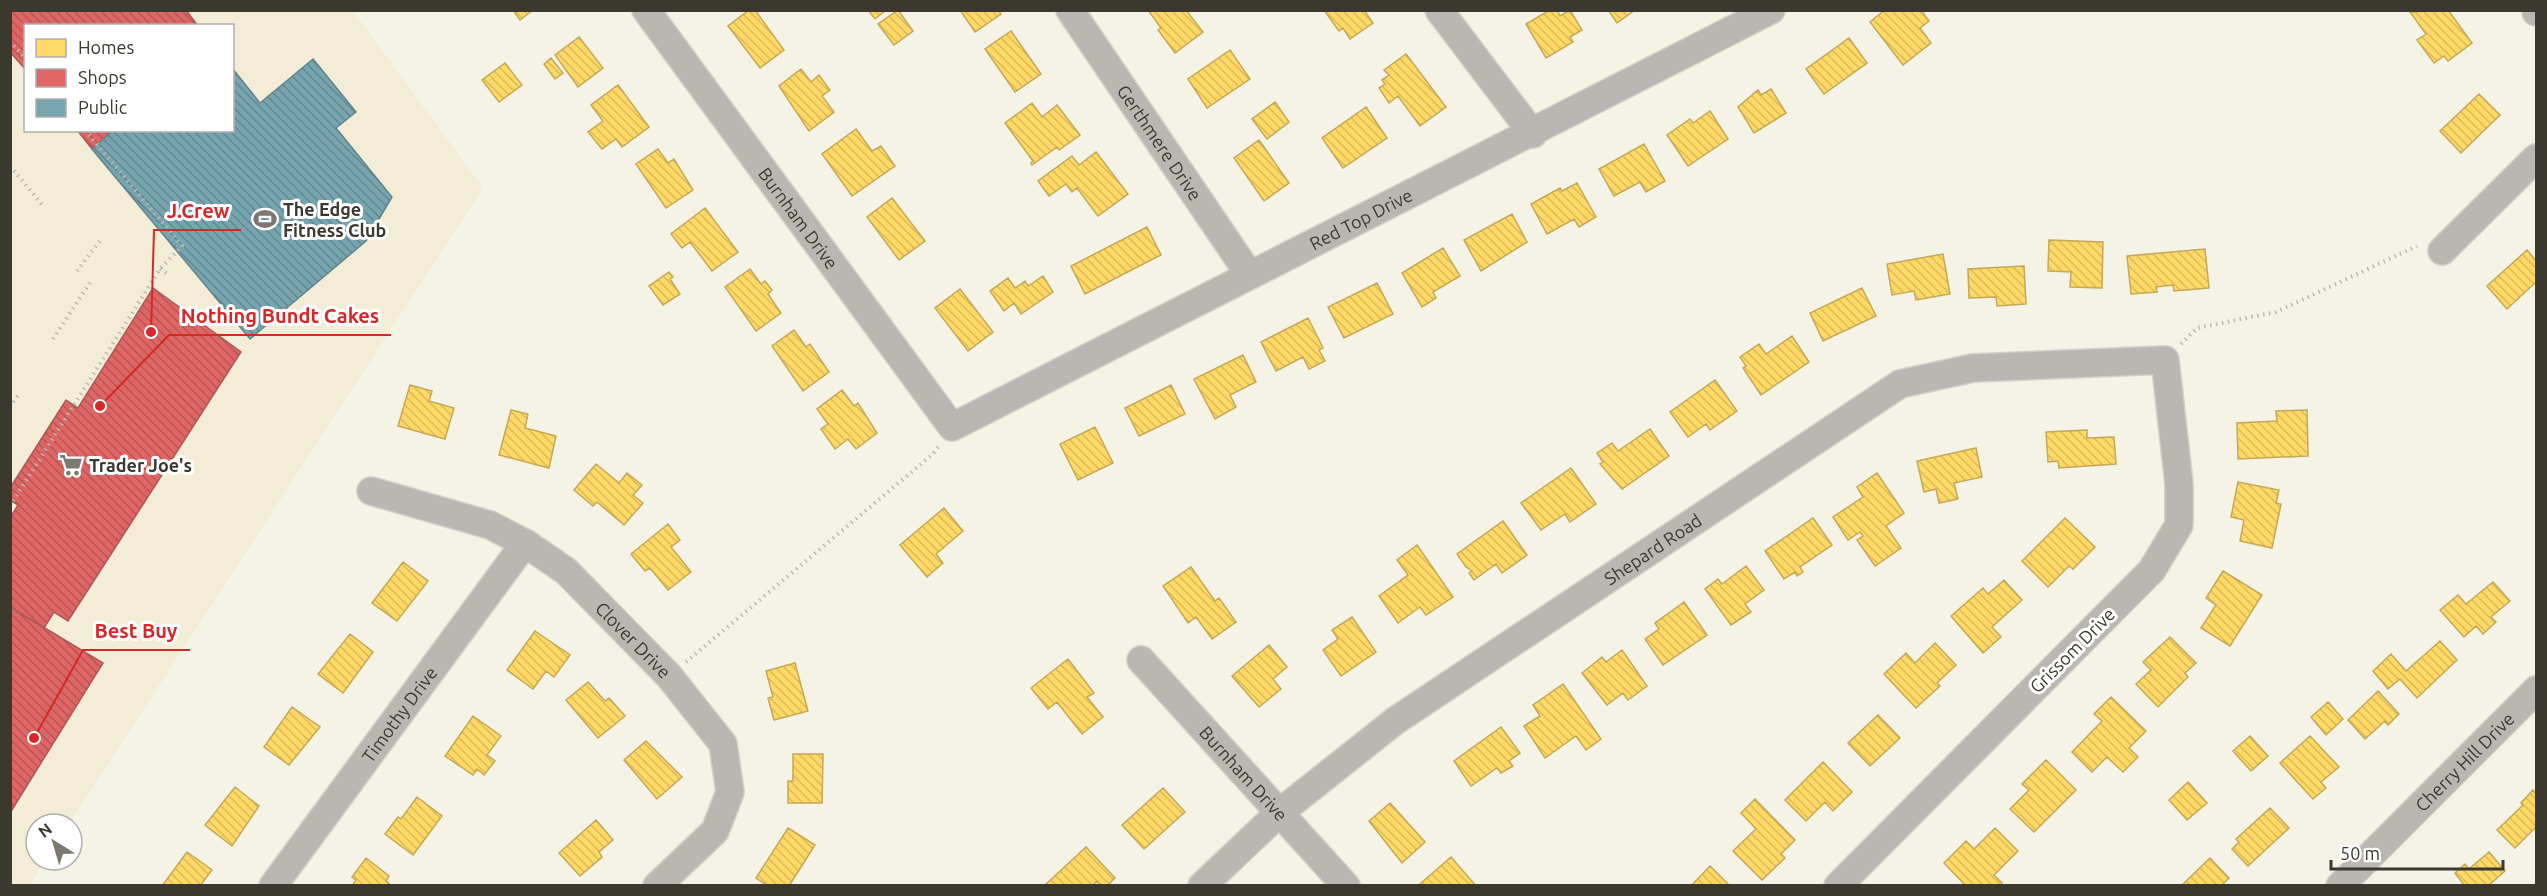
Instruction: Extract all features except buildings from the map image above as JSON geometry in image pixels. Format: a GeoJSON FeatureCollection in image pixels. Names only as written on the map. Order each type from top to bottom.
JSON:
{"type":"FeatureCollection","features":[{"type":"Feature","properties":{"kind":"street","name":"Burnham Drive"},"geometry":{"type":"LineString","coordinates":[[646,10],[952,427]]}},
{"type":"Feature","properties":{"kind":"street","name":"Gerthmere Drive"},"geometry":{"type":"LineString","coordinates":[[1070,10],[1249,274]]}},
{"type":"Feature","properties":{"kind":"street"},"geometry":{"type":"LineString","coordinates":[[1438,10],[1533,134]]}},
{"type":"Feature","properties":{"kind":"street","name":"Red Top Drive"},"geometry":{"type":"LineString","coordinates":[[952,427],[1249,274],[1533,134],[1771,10]]}},
{"type":"Feature","properties":{"kind":"street"},"geometry":{"type":"LineString","coordinates":[[2442,250],[2536,158]]}},
{"type":"Feature","properties":{"kind":"street","name":"Shepard Road"},"geometry":{"type":"LineString","coordinates":[[1202,885],[1279,813],[1395,722],[1900,384],[1973,368],[2165,360]]}},
{"type":"Feature","properties":{"kind":"street","name":"Grissom Drive"},"geometry":{"type":"LineString","coordinates":[[1838,885],[2152,570],[2179,525],[2179,484],[2165,360]]}},
{"type":"Feature","properties":{"kind":"street","name":"Clover Drive"},"geometry":{"type":"LineString","coordinates":[[371,491],[490,525],[525,543],[566,571],[669,676],[723,744],[730,792],[715,831],[657,885]]}},
{"type":"Feature","properties":{"kind":"street","name":"Timothy Drive"},"geometry":{"type":"LineString","coordinates":[[273,885],[525,543]]}},
{"type":"Feature","properties":{"kind":"street","name":"Burnham Drive"},"geometry":{"type":"LineString","coordinates":[[1142,660],[1347,885]]}},
{"type":"Feature","properties":{"kind":"street","name":"Cherry Hill Drive"},"geometry":{"type":"LineString","coordinates":[[2340,885],[2536,690]]}},
{"type":"Feature","properties":{"kind":"path"},"geometry":{"type":"LineString","coordinates":[[10,41],[24,57]]}},
{"type":"Feature","properties":{"kind":"path"},"geometry":{"type":"LineString","coordinates":[[10,506],[160,269],[182,246],[87,132]]}},
{"type":"Feature","properties":{"kind":"path"},"geometry":{"type":"LineString","coordinates":[[10,166],[44,207]]}},
{"type":"Feature","properties":{"kind":"path"},"geometry":{"type":"LineString","coordinates":[[77,271],[102,238]]}},
{"type":"Feature","properties":{"kind":"path"},"geometry":{"type":"LineString","coordinates":[[2165,360],[2197,328],[2276,312],[2419,246],[2442,250]]}},
{"type":"Feature","properties":{"kind":"path"},"geometry":{"type":"LineString","coordinates":[[160,269],[167,274]]}},
{"type":"Feature","properties":{"kind":"path"},"geometry":{"type":"LineString","coordinates":[[53,339],[91,281]]}},
{"type":"Feature","properties":{"kind":"path"},"geometry":{"type":"LineString","coordinates":[[10,407],[19,394]]}},
{"type":"Feature","properties":{"kind":"path"},"geometry":{"type":"LineString","coordinates":[[669,676],[933,454],[952,427]]}},
{"type":"Feature","properties":{"kind":"shaded area"},"geometry":{"type":"Polygon","coordinates":[[[10,11],[353,11],[483,188],[77,812],[24,812],[24,872],[38,872],[29,886],[10,885],[10,11]]]}},
{"type":"Feature","properties":{"kind":"place","name":"The Edge Fitness Club"},"geometry":{"type":"Point","coordinates":[265,219]}},
{"type":"Feature","properties":{"kind":"place","name":"J.Crew"},"geometry":{"type":"Point","coordinates":[151,332]}},
{"type":"Feature","properties":{"kind":"place","name":"Nothing Bundt Cakes"},"geometry":{"type":"Point","coordinates":[100,406]}},
{"type":"Feature","properties":{"kind":"place","name":"Trader Joe's"},"geometry":{"type":"Point","coordinates":[71,465]}},
{"type":"Feature","properties":{"kind":"place","name":"Best Buy"},"geometry":{"type":"Point","coordinates":[34,738]}}]}
